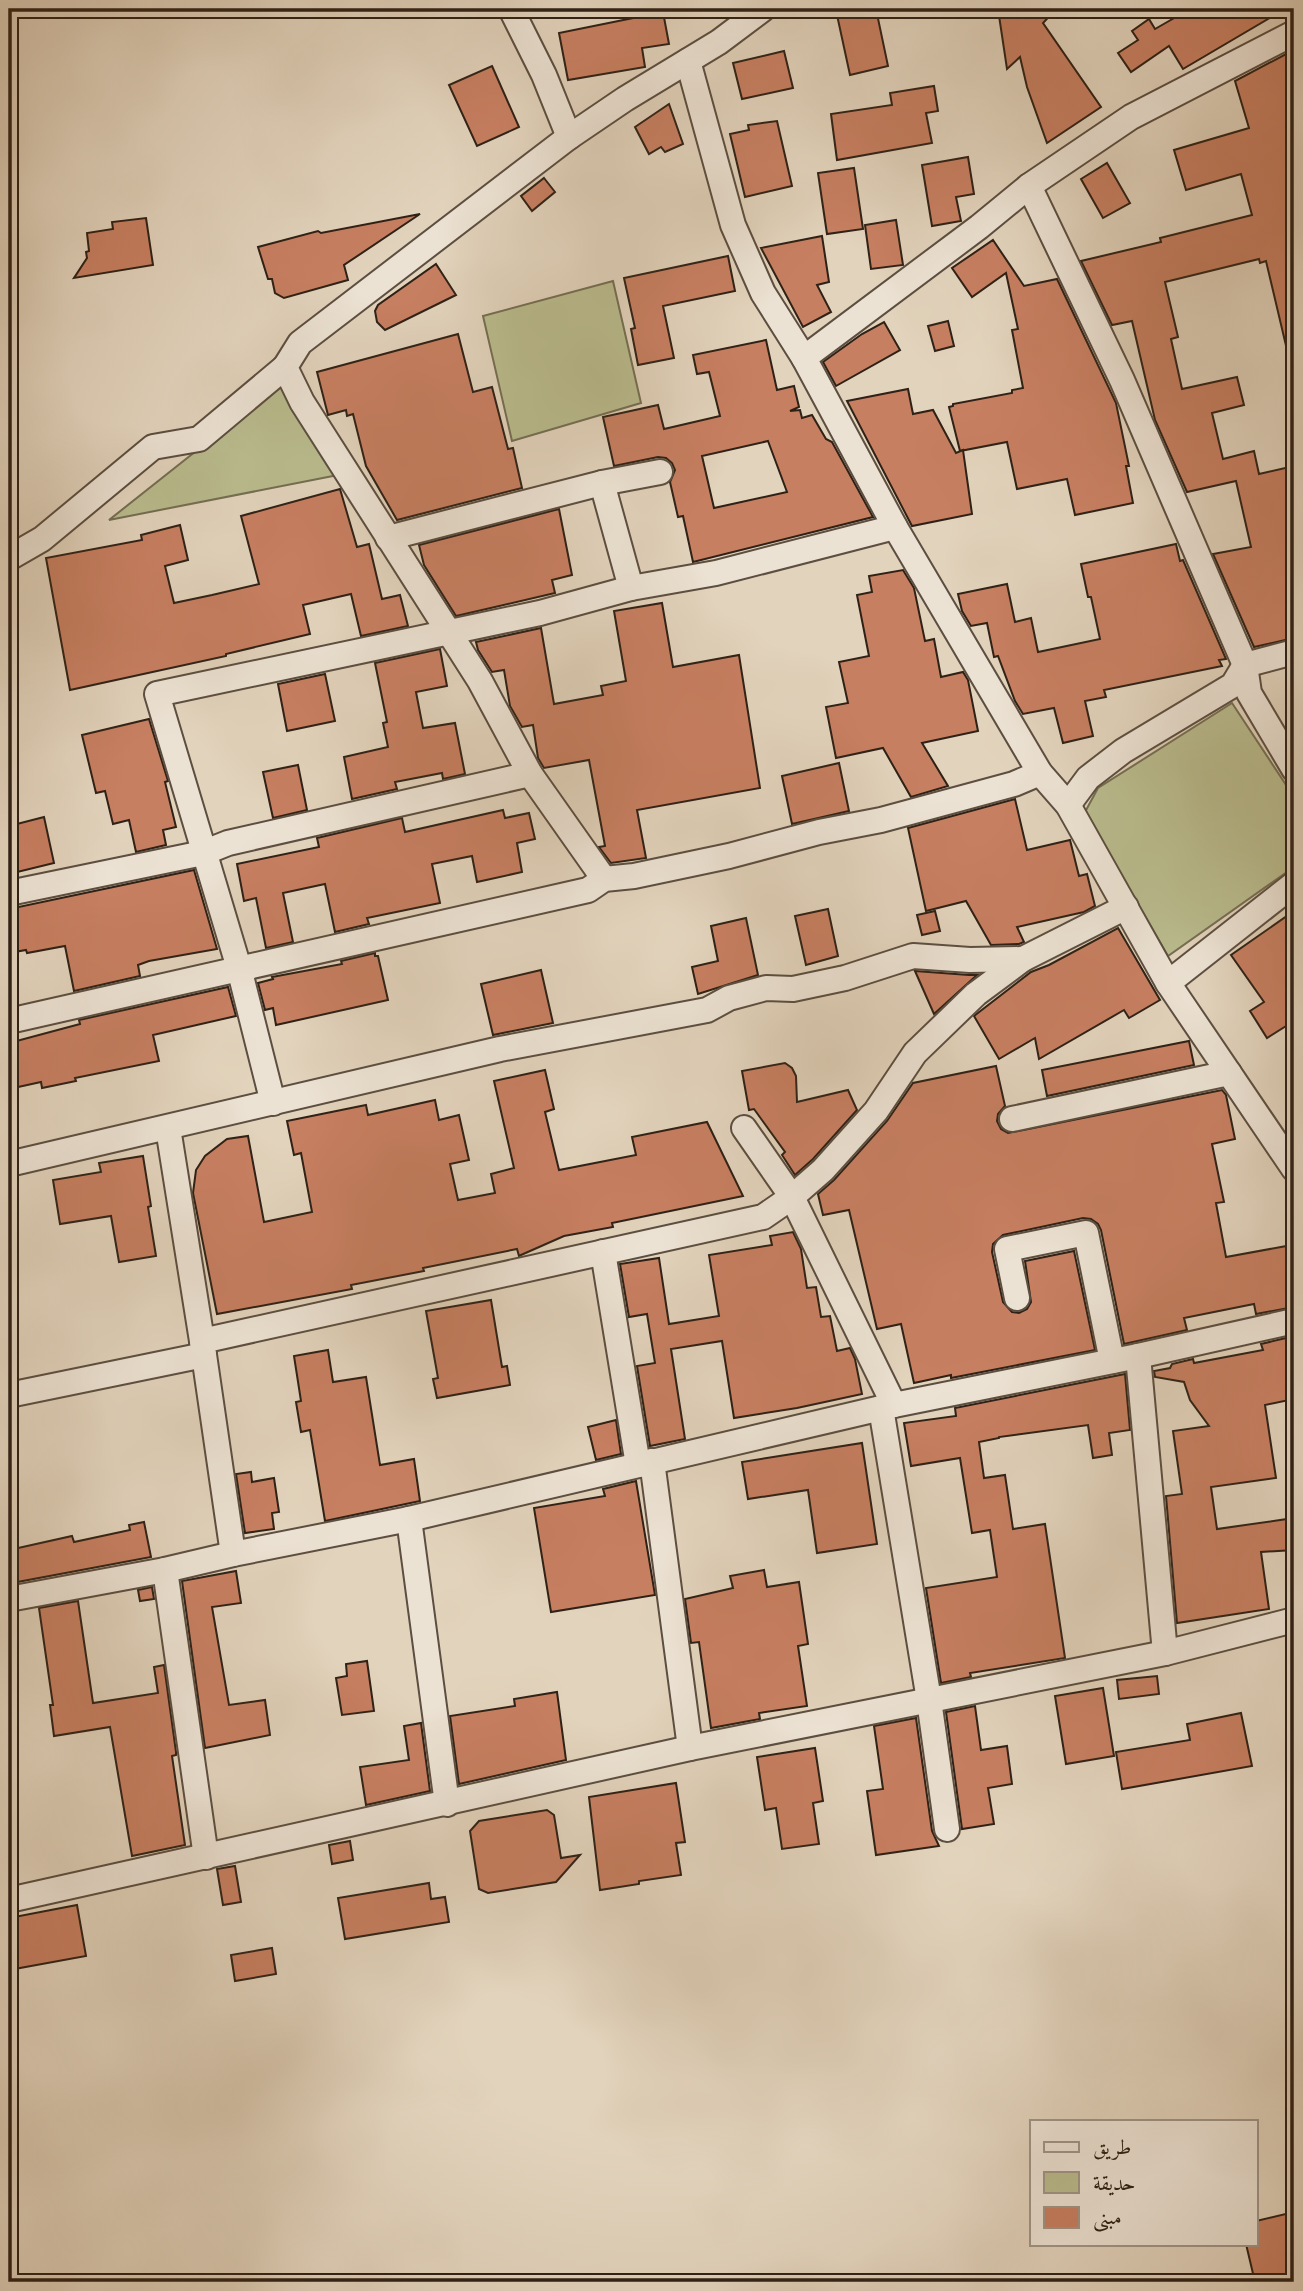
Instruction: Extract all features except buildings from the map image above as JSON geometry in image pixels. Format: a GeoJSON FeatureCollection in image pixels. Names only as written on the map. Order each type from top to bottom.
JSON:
{"type":"FeatureCollection","features":[{"type":"Feature","properties":{"kind":"street"},"geometry":{"type":"LineString","coordinates":[[511,9],[544,75],[569,136]]}},
{"type":"Feature","properties":{"kind":"street"},"geometry":{"type":"LineString","coordinates":[[9,558],[42,539],[153,447],[199,439],[285,367],[300,343],[569,136],[719,42],[763,9]]}},
{"type":"Feature","properties":{"kind":"street"},"geometry":{"type":"LineString","coordinates":[[804,358],[979,227],[1029,186],[1131,117],[1294,33]]}},
{"type":"Feature","properties":{"kind":"street"},"geometry":{"type":"LineString","coordinates":[[688,61],[733,225],[763,293],[804,358],[895,527],[1040,773],[1068,805],[1168,983],[1294,1168]]}},
{"type":"Feature","properties":{"kind":"street"},"geometry":{"type":"LineString","coordinates":[[1029,186],[1122,380],[1245,665],[1249,693],[1294,769]]}},
{"type":"Feature","properties":{"kind":"street"},"geometry":{"type":"LineString","coordinates":[[285,367],[302,402],[480,681],[530,774],[604,879]]}},
{"type":"Feature","properties":{"kind":"street"},"geometry":{"type":"LineString","coordinates":[[388,538],[602,483],[660,472]]}},
{"type":"Feature","properties":{"kind":"street"},"geometry":{"type":"LineString","coordinates":[[602,483],[631,588]]}},
{"type":"Feature","properties":{"kind":"street"},"geometry":{"type":"LineString","coordinates":[[273,1102],[239,968],[157,694],[540,613],[631,588],[716,573],[895,527]]}},
{"type":"Feature","properties":{"kind":"street"},"geometry":{"type":"LineString","coordinates":[[1068,805],[1088,778],[1124,751],[1233,685],[1245,665],[1294,652]]}},
{"type":"Feature","properties":{"kind":"street"},"geometry":{"type":"LineString","coordinates":[[9,1021],[588,890],[604,879],[634,876],[729,856],[819,832],[881,820],[1014,784],[1040,773]]}},
{"type":"Feature","properties":{"kind":"street"},"geometry":{"type":"LineString","coordinates":[[9,893],[204,853],[228,843],[530,774]]}},
{"type":"Feature","properties":{"kind":"street"},"geometry":{"type":"LineString","coordinates":[[1168,983],[1294,884]]}},
{"type":"Feature","properties":{"kind":"street"},"geometry":{"type":"LineString","coordinates":[[9,1395],[603,1252],[763,1217],[792,1197],[823,1170],[876,1111],[915,1053],[976,994],[1023,959],[1126,907]]}},
{"type":"Feature","properties":{"kind":"street"},"geometry":{"type":"LineString","coordinates":[[9,1164],[500,1049],[707,1010],[729,998],[766,988],[793,989],[845,978],[913,956],[970,960],[1023,959]]}},
{"type":"Feature","properties":{"kind":"street"},"geometry":{"type":"LineString","coordinates":[[1012,1119],[1229,1073]]}},
{"type":"Feature","properties":{"kind":"street"},"geometry":{"type":"LineString","coordinates":[[168,1128],[233,1554]]}},
{"type":"Feature","properties":{"kind":"street"},"geometry":{"type":"LineString","coordinates":[[744,1128],[792,1197],[887,1406],[947,1829]]}},
{"type":"Feature","properties":{"kind":"street"},"geometry":{"type":"LineString","coordinates":[[1017,1298],[1007,1249],[1086,1233],[1112,1361]]}},
{"type":"Feature","properties":{"kind":"street"},"geometry":{"type":"LineString","coordinates":[[603,1252],[645,1463],[690,1748]]}},
{"type":"Feature","properties":{"kind":"street"},"geometry":{"type":"LineString","coordinates":[[9,1599],[165,1570],[409,1519],[887,1406],[1138,1356],[1294,1321]]}},
{"type":"Feature","properties":{"kind":"street"},"geometry":{"type":"LineString","coordinates":[[1138,1356],[1165,1653]]}},
{"type":"Feature","properties":{"kind":"street"},"geometry":{"type":"LineString","coordinates":[[409,1519],[447,1804]]}},
{"type":"Feature","properties":{"kind":"street"},"geometry":{"type":"LineString","coordinates":[[165,1570],[206,1857]]}},
{"type":"Feature","properties":{"kind":"street"},"geometry":{"type":"LineString","coordinates":[[9,1900],[690,1748],[1165,1653],[1294,1620]]}},
{"type":"Feature","properties":{"kind":"green space"},"geometry":{"type":"Polygon","coordinates":[[[613,281],[641,403],[512,441],[483,316],[613,281]]]}},
{"type":"Feature","properties":{"kind":"green space"},"geometry":{"type":"Polygon","coordinates":[[[283,382],[338,475],[109,520],[283,382]]]}},
{"type":"Feature","properties":{"kind":"green space"},"geometry":{"type":"Polygon","coordinates":[[[1232,703],[1294,797],[1294,867],[1168,956],[1085,812],[1098,788],[1232,703]]]}}]}
